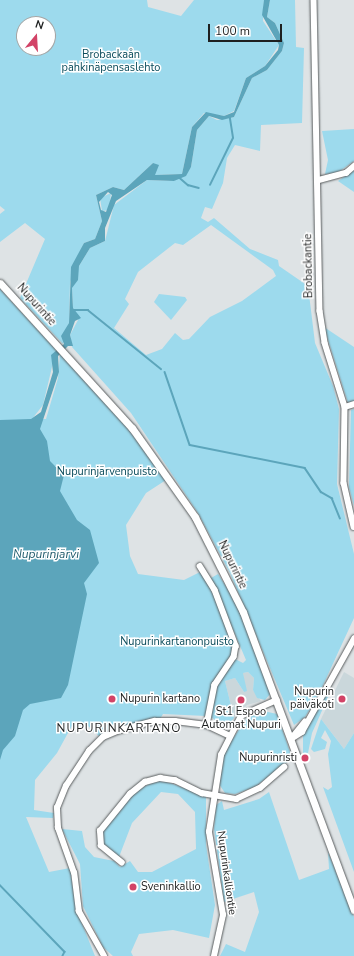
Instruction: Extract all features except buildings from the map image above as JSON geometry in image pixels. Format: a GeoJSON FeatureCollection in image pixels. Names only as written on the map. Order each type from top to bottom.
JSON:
{"type":"FeatureCollection","features":[{"type":"Feature","properties":{"kind":"main road","name":"Nupurintie"},"geometry":{"type":"LineString","coordinates":[[0,283],[132,428],[195,517],[225,572],[291,739],[354,910]]}},
{"type":"Feature","properties":{"kind":"street","name":"Brobackantie"},"geometry":{"type":"LineString","coordinates":[[314,0],[322,328],[345,407],[344,483],[354,527]]}},
{"type":"Feature","properties":{"kind":"street"},"geometry":{"type":"LineString","coordinates":[[319,180],[346,172],[354,166]]}},
{"type":"Feature","properties":{"kind":"street"},"geometry":{"type":"LineString","coordinates":[[345,407],[354,404]]}},
{"type":"Feature","properties":{"kind":"street"},"geometry":{"type":"LineString","coordinates":[[200,566],[215,590],[236,646],[234,657],[215,685],[207,725]]}},
{"type":"Feature","properties":{"kind":"street"},"geometry":{"type":"LineString","coordinates":[[291,739],[298,737],[354,638]]}},
{"type":"Feature","properties":{"kind":"street","name":"Nupurinkalliontie"},"geometry":{"type":"LineString","coordinates":[[214,956],[223,915],[209,840],[220,755],[228,735],[246,713],[276,700]]}},
{"type":"Feature","properties":{"kind":"street"},"geometry":{"type":"LineString","coordinates":[[104,956],[76,902],[74,873],[58,828],[59,799],[88,751],[103,737],[155,721],[207,725],[228,735]]}},
{"type":"Feature","properties":{"kind":"street"},"geometry":{"type":"LineString","coordinates":[[122,863],[101,846],[100,831],[140,785],[151,779],[169,779],[214,795],[245,797],[267,784],[284,767]]}},
{"type":"Feature","properties":{"kind":"shaded area"},"geometry":{"type":"Polygon","coordinates":[[[248,672],[254,678],[253,690],[261,701],[247,705],[234,718],[225,681],[235,678],[244,692],[243,673],[248,672]]]}},
{"type":"Feature","properties":{"kind":"shaded area","name":"Nupurin päiväkoti"},"geometry":{"type":"Polygon","coordinates":[[[344,672],[354,678],[354,733],[344,749],[321,719],[344,672]]]}},
{"type":"Feature","properties":{"kind":"green space","name":"Brobackaån pähkinäpensaslehto"},"geometry":{"type":"Polygon","coordinates":[[[0,0],[147,0],[148,7],[181,16],[194,0],[264,0],[263,21],[279,45],[265,66],[246,78],[234,111],[224,116],[204,113],[192,127],[182,174],[155,175],[153,163],[124,190],[113,187],[96,195],[102,221],[95,239],[84,243],[77,258],[70,283],[69,323],[63,344],[20,298],[45,239],[25,223],[0,242],[0,214],[5,210],[0,206],[0,0]]]}},
{"type":"Feature","properties":{"kind":"green space"},"geometry":{"type":"Polygon","coordinates":[[[270,0],[295,0],[296,47],[304,48],[302,123],[261,125],[260,151],[235,145],[227,158],[223,183],[212,209],[205,207],[201,218],[208,222],[214,218],[250,249],[278,260],[279,266],[308,286],[315,343],[333,386],[339,409],[337,484],[354,554],[354,618],[318,696],[305,717],[294,725],[230,573],[198,513],[131,413],[72,347],[70,335],[78,320],[73,308],[72,288],[79,266],[90,248],[105,241],[114,205],[147,180],[174,181],[191,167],[197,130],[209,116],[217,120],[234,117],[252,78],[267,70],[282,51],[284,43],[275,23],[267,17],[270,0]],[[211,225],[183,245],[175,243],[138,272],[125,299],[129,304],[114,328],[146,355],[162,349],[175,333],[183,340],[189,339],[210,317],[242,301],[276,276],[273,270],[211,225]]]}},
{"type":"Feature","properties":{"kind":"green space"},"geometry":{"type":"Polygon","coordinates":[[[354,129],[354,161],[337,173],[325,174],[328,160],[322,131],[354,129]]]}},
{"type":"Feature","properties":{"kind":"green space"},"geometry":{"type":"Polygon","coordinates":[[[354,170],[354,192],[338,181],[354,170]]]}},
{"type":"Feature","properties":{"kind":"green space"},"geometry":{"type":"Polygon","coordinates":[[[111,193],[109,210],[102,211],[100,198],[111,193]]]}},
{"type":"Feature","properties":{"kind":"green space"},"geometry":{"type":"Polygon","coordinates":[[[0,289],[56,350],[43,405],[32,419],[46,419],[58,378],[60,354],[125,425],[166,480],[146,493],[126,525],[130,556],[138,574],[184,580],[202,571],[212,589],[234,645],[231,658],[214,681],[206,716],[163,714],[160,719],[119,728],[100,737],[86,724],[74,722],[57,753],[35,780],[34,810],[54,813],[53,818],[26,817],[49,872],[70,868],[76,909],[95,956],[0,956],[0,289]]]}},
{"type":"Feature","properties":{"kind":"green space"},"geometry":{"type":"Polygon","coordinates":[[[159,294],[185,297],[187,300],[171,320],[154,302],[159,294]]]}},
{"type":"Feature","properties":{"kind":"green space"},"geometry":{"type":"Polygon","coordinates":[[[324,327],[354,347],[354,402],[348,403],[324,327]]]}},
{"type":"Feature","properties":{"kind":"green space"},"geometry":{"type":"Polygon","coordinates":[[[354,409],[354,506],[349,487],[351,410],[354,409]]]}},
{"type":"Feature","properties":{"kind":"green space"},"geometry":{"type":"Polygon","coordinates":[[[218,574],[236,602],[271,693],[265,700],[257,698],[253,690],[254,678],[248,672],[243,673],[247,691],[244,692],[235,678],[225,681],[234,718],[226,728],[211,717],[217,685],[235,659],[243,663],[246,660],[211,578],[218,574]]]}},
{"type":"Feature","properties":{"kind":"green space"},"geometry":{"type":"Polygon","coordinates":[[[326,692],[329,695],[312,733],[308,753],[303,755],[303,736],[326,692]]]}},
{"type":"Feature","properties":{"kind":"green space"},"geometry":{"type":"Polygon","coordinates":[[[259,710],[277,714],[292,758],[255,787],[235,794],[225,793],[219,784],[225,750],[249,715],[259,710]]]}},
{"type":"Feature","properties":{"kind":"green space"},"geometry":{"type":"Polygon","coordinates":[[[321,719],[344,749],[354,733],[354,872],[323,787],[328,790],[332,787],[328,754],[331,741],[325,730],[321,738],[327,742],[325,749],[314,752],[311,749],[321,719]]]}},
{"type":"Feature","properties":{"kind":"green space"},"geometry":{"type":"Polygon","coordinates":[[[159,779],[206,796],[206,845],[215,905],[209,938],[173,930],[139,934],[131,952],[133,956],[113,956],[103,947],[83,906],[80,864],[62,829],[82,831],[85,847],[94,857],[114,861],[120,867],[130,861],[138,872],[152,872],[196,849],[195,812],[178,794],[161,792],[132,823],[119,857],[102,844],[102,832],[134,792],[159,779]]]}},
{"type":"Feature","properties":{"kind":"green space"},"geometry":{"type":"Polygon","coordinates":[[[269,792],[299,880],[329,869],[328,852],[354,917],[354,956],[220,956],[226,944],[245,952],[259,912],[254,892],[224,902],[214,829],[216,805],[222,801],[224,810],[259,799],[269,792]]]}},
{"type":"Feature","properties":{"kind":"water","name":"Nupurinjärvi"},"geometry":{"type":"Polygon","coordinates":[[[264,0],[270,0],[267,17],[275,23],[284,43],[282,51],[267,70],[252,78],[234,117],[222,120],[209,116],[197,130],[191,167],[186,176],[174,181],[147,180],[116,201],[105,228],[105,241],[90,248],[79,266],[78,280],[72,288],[73,308],[81,318],[75,321],[70,335],[73,346],[68,346],[58,356],[59,372],[40,429],[47,441],[50,461],[64,475],[60,491],[77,520],[90,530],[99,563],[84,583],[87,594],[68,685],[61,698],[30,704],[23,710],[15,736],[3,750],[0,760],[0,420],[31,419],[41,412],[53,372],[51,355],[64,344],[61,336],[69,323],[71,267],[84,243],[95,239],[102,221],[96,195],[113,187],[124,190],[153,163],[159,165],[155,175],[182,174],[192,127],[206,112],[224,116],[234,112],[246,78],[265,66],[278,50],[279,45],[262,15],[264,0]],[[108,192],[99,202],[101,210],[106,212],[112,195],[108,192]]]}},
{"type":"Feature","properties":{"kind":"waterway"},"geometry":{"type":"LineString","coordinates":[[210,185],[233,138],[230,118]]}},
{"type":"Feature","properties":{"kind":"waterway"},"geometry":{"type":"LineString","coordinates":[[180,178],[188,185],[199,188]]}},
{"type":"Feature","properties":{"kind":"waterway"},"geometry":{"type":"LineString","coordinates":[[73,310],[88,310],[161,369]]}},
{"type":"Feature","properties":{"kind":"waterway"},"geometry":{"type":"LineString","coordinates":[[165,372],[190,445],[305,468],[321,492],[332,498],[340,518]]}},
{"type":"Feature","properties":{"kind":"waterway"},"geometry":{"type":"LineString","coordinates":[[0,885],[65,952],[63,956]]}},
{"type":"Feature","properties":{"kind":"place","name":"Nupurin kartano"},"geometry":{"type":"Point","coordinates":[112,699]}},
{"type":"Feature","properties":{"kind":"place","name":"Nupurin päiväkoti"},"geometry":{"type":"Point","coordinates":[342,699]}},
{"type":"Feature","properties":{"kind":"place","name":"St1 Espoo Automat Nupuri"},"geometry":{"type":"Point","coordinates":[241,700]}},
{"type":"Feature","properties":{"kind":"place","name":"Nupurinristi"},"geometry":{"type":"Point","coordinates":[305,758]}},
{"type":"Feature","properties":{"kind":"place","name":"Sveninkallio"},"geometry":{"type":"Point","coordinates":[133,887]}},
{"type":"Feature","properties":{"kind":"district","name":"NUPURINKARTANO"},"geometry":{"type":"Point","coordinates":[119,729]}},
{"type":"Feature","properties":{"kind":"park label","name":"Nupurinjärvenpuisto"},"geometry":{"type":"Point","coordinates":[107,472]}},
{"type":"Feature","properties":{"kind":"park label","name":"Nupurinkartanonpuisto"},"geometry":{"type":"Point","coordinates":[177,642]}}]}
